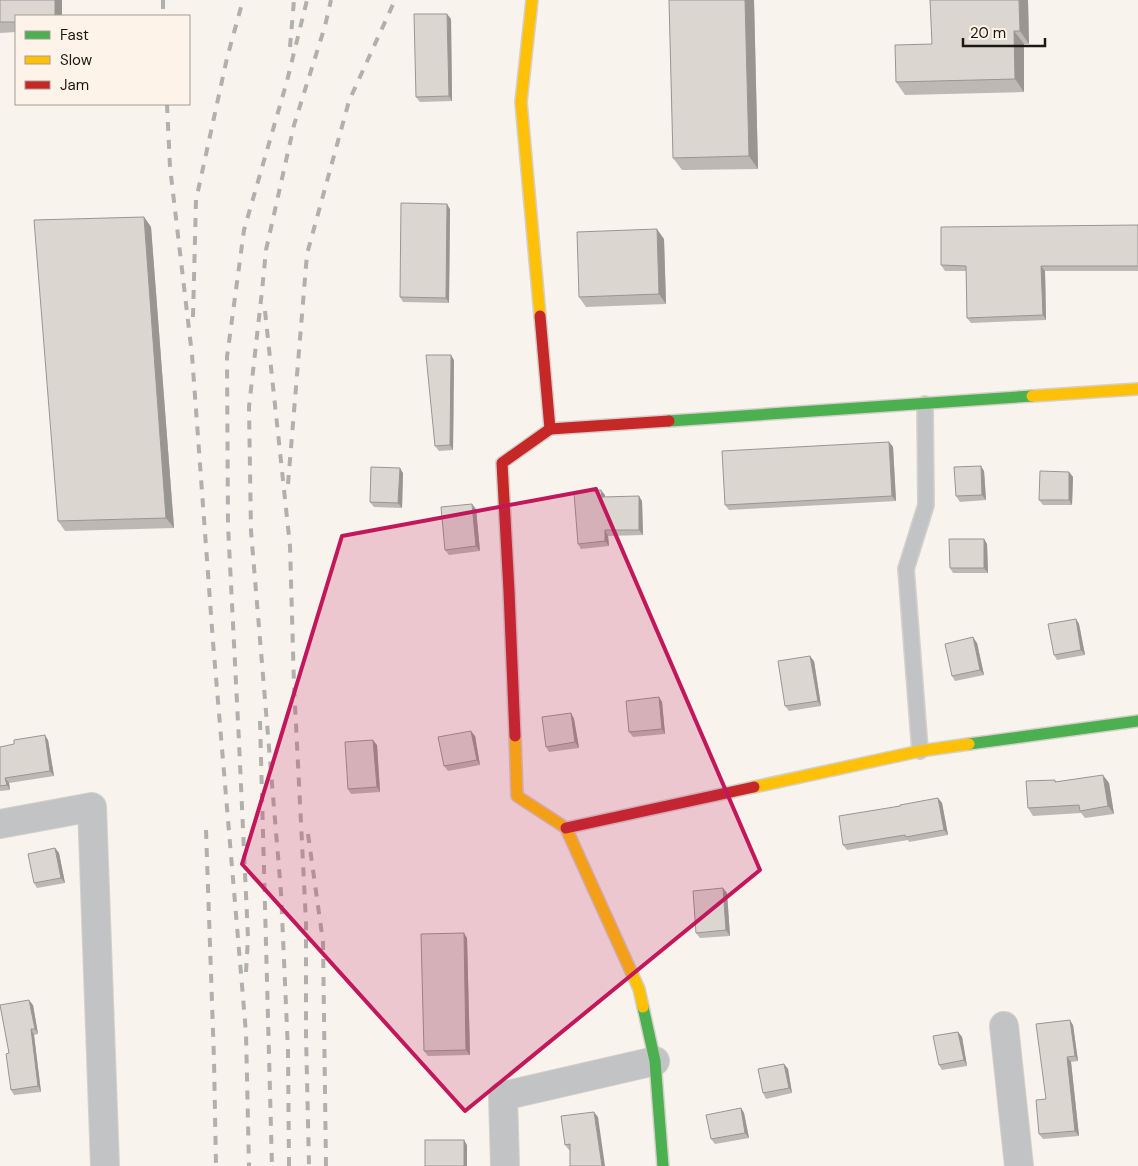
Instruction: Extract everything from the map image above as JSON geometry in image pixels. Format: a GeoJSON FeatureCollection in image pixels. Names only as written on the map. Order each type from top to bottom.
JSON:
{"type":"FeatureCollection","features":[{"type":"Feature","properties":{"kind":"street"},"geometry":{"type":"LineString","coordinates":[[532,0],[521,102],[550,429]]}},
{"type":"Feature","properties":{"kind":"street"},"geometry":{"type":"LineString","coordinates":[[663,1166],[655,1060],[639,989],[566,828],[517,796],[502,463],[550,429],[1138,389]]}},
{"type":"Feature","properties":{"kind":"street"},"geometry":{"type":"LineString","coordinates":[[566,828],[920,750],[1138,721]]}},
{"type":"Feature","properties":{"kind":"street"},"geometry":{"type":"LineString","coordinates":[[0,824],[92,807],[105,1166]]}},
{"type":"Feature","properties":{"kind":"street"},"geometry":{"type":"LineString","coordinates":[[1004,1026],[1019,1166]]}},
{"type":"Feature","properties":{"kind":"street"},"geometry":{"type":"LineString","coordinates":[[505,1166],[503,1096],[655,1060]]}},
{"type":"Feature","properties":{"kind":"lane"},"geometry":{"type":"LineString","coordinates":[[920,750],[906,569],[926,505],[925,404]]}},
{"type":"Feature","properties":{"kind":"highlighted area"},"geometry":{"type":"Polygon","coordinates":[[[596,489],[760,870],[465,1111],[242,864],[342,536],[596,489]]]}},
{"type":"Feature","properties":{"kind":"building"},"geometry":{"type":"Polygon","coordinates":[[[0,0],[55,0],[55,15],[15,15],[15,22],[0,22],[0,0]]]}},
{"type":"Feature","properties":{"kind":"building"},"geometry":{"type":"Polygon","coordinates":[[[669,0],[745,0],[749,156],[673,158],[669,0]]]}},
{"type":"Feature","properties":{"kind":"building"},"geometry":{"type":"Polygon","coordinates":[[[930,0],[1019,0],[1020,31],[1014,31],[1015,79],[896,82],[895,45],[932,44],[930,0]]]}},
{"type":"Feature","properties":{"kind":"building"},"geometry":{"type":"Polygon","coordinates":[[[414,14],[447,14],[449,96],[416,97],[414,14]]]}},
{"type":"Feature","properties":{"kind":"building"},"geometry":{"type":"Polygon","coordinates":[[[401,203],[447,204],[446,298],[400,297],[401,203]]]}},
{"type":"Feature","properties":{"kind":"building"},"geometry":{"type":"Polygon","coordinates":[[[144,217],[166,518],[58,521],[34,220],[144,217]]]}},
{"type":"Feature","properties":{"kind":"building"},"geometry":{"type":"Polygon","coordinates":[[[1138,225],[1138,266],[1041,266],[1043,315],[967,318],[966,266],[941,265],[941,227],[1138,225]]]}},
{"type":"Feature","properties":{"kind":"building"},"geometry":{"type":"Polygon","coordinates":[[[657,229],[659,294],[579,297],[577,232],[657,229]]]}},
{"type":"Feature","properties":{"kind":"building"},"geometry":{"type":"Polygon","coordinates":[[[426,355],[451,355],[450,445],[435,446],[426,355]]]}},
{"type":"Feature","properties":{"kind":"building"},"geometry":{"type":"Polygon","coordinates":[[[889,442],[892,496],[725,505],[722,451],[889,442]]]}},
{"type":"Feature","properties":{"kind":"building"},"geometry":{"type":"Polygon","coordinates":[[[981,466],[982,495],[956,496],[954,467],[981,466]]]}},
{"type":"Feature","properties":{"kind":"building"},"geometry":{"type":"Polygon","coordinates":[[[371,467],[400,468],[398,503],[370,502],[371,467]]]}},
{"type":"Feature","properties":{"kind":"building"},"geometry":{"type":"Polygon","coordinates":[[[1040,471],[1069,472],[1069,500],[1039,500],[1040,471]]]}},
{"type":"Feature","properties":{"kind":"building"},"geometry":{"type":"Polygon","coordinates":[[[601,490],[602,497],[639,496],[639,530],[605,530],[605,541],[578,544],[574,493],[601,490]]]}},
{"type":"Feature","properties":{"kind":"building"},"geometry":{"type":"Polygon","coordinates":[[[472,504],[476,546],[445,550],[441,507],[472,504]]]}},
{"type":"Feature","properties":{"kind":"building"},"geometry":{"type":"Polygon","coordinates":[[[949,539],[984,539],[984,568],[950,568],[949,539]]]}},
{"type":"Feature","properties":{"kind":"building"},"geometry":{"type":"Polygon","coordinates":[[[1076,619],[1081,650],[1054,655],[1048,624],[1076,619]]]}},
{"type":"Feature","properties":{"kind":"building"},"geometry":{"type":"Polygon","coordinates":[[[973,637],[980,670],[952,676],[945,644],[973,637]]]}},
{"type":"Feature","properties":{"kind":"building"},"geometry":{"type":"Polygon","coordinates":[[[810,656],[818,701],[785,706],[778,661],[810,656]]]}},
{"type":"Feature","properties":{"kind":"building"},"geometry":{"type":"Polygon","coordinates":[[[659,697],[662,729],[629,732],[626,701],[659,697]]]}},
{"type":"Feature","properties":{"kind":"building"},"geometry":{"type":"Polygon","coordinates":[[[571,713],[575,742],[546,747],[542,717],[571,713]]]}},
{"type":"Feature","properties":{"kind":"building"},"geometry":{"type":"Polygon","coordinates":[[[471,731],[477,760],[444,766],[438,737],[471,731]]]}},
{"type":"Feature","properties":{"kind":"building"},"geometry":{"type":"Polygon","coordinates":[[[45,735],[50,771],[5,778],[7,785],[0,786],[0,747],[14,744],[14,740],[45,735]]]}},
{"type":"Feature","properties":{"kind":"building"},"geometry":{"type":"Polygon","coordinates":[[[373,740],[377,787],[348,789],[345,742],[373,740]]]}},
{"type":"Feature","properties":{"kind":"building"},"geometry":{"type":"Polygon","coordinates":[[[1103,775],[1108,806],[1080,811],[1079,805],[1028,808],[1026,781],[1055,780],[1055,782],[1103,775]]]}},
{"type":"Feature","properties":{"kind":"building"},"geometry":{"type":"Polygon","coordinates":[[[938,798],[944,830],[843,845],[839,816],[938,798]]]}},
{"type":"Feature","properties":{"kind":"building"},"geometry":{"type":"Polygon","coordinates":[[[55,848],[61,878],[34,883],[28,854],[55,848]]]}},
{"type":"Feature","properties":{"kind":"building"},"geometry":{"type":"Polygon","coordinates":[[[723,888],[726,930],[696,933],[693,891],[723,888]]]}},
{"type":"Feature","properties":{"kind":"building"},"geometry":{"type":"Polygon","coordinates":[[[464,933],[466,1050],[424,1051],[421,934],[464,933]]]}},
{"type":"Feature","properties":{"kind":"building"},"geometry":{"type":"Polygon","coordinates":[[[29,1000],[35,1029],[31,1029],[38,1086],[11,1090],[6,1054],[9,1053],[0,1005],[29,1000]]]}},
{"type":"Feature","properties":{"kind":"building"},"geometry":{"type":"Polygon","coordinates":[[[1070,1020],[1075,1056],[1067,1057],[1075,1131],[1039,1134],[1036,1100],[1046,1099],[1036,1024],[1070,1020]]]}},
{"type":"Feature","properties":{"kind":"building"},"geometry":{"type":"Polygon","coordinates":[[[958,1032],[964,1060],[939,1065],[933,1036],[958,1032]]]}},
{"type":"Feature","properties":{"kind":"building"},"geometry":{"type":"Polygon","coordinates":[[[784,1064],[789,1088],[763,1093],[758,1069],[784,1064]]]}},
{"type":"Feature","properties":{"kind":"building"},"geometry":{"type":"Polygon","coordinates":[[[741,1108],[745,1133],[711,1139],[706,1115],[741,1108]]]}},
{"type":"Feature","properties":{"kind":"building"},"geometry":{"type":"Polygon","coordinates":[[[594,1112],[602,1166],[570,1166],[570,1144],[565,1145],[561,1116],[594,1112]]]}},
{"type":"Feature","properties":{"kind":"building"},"geometry":{"type":"Polygon","coordinates":[[[425,1140],[464,1140],[464,1166],[425,1166],[425,1140]]]}},
{"type":"Feature","properties":{"kind":"railway"},"geometry":{"type":"LineString","coordinates":[[163,0],[163,15]]}},
{"type":"Feature","properties":{"kind":"railway"},"geometry":{"type":"LineString","coordinates":[[193,317],[196,200],[227,58],[243,0]]}},
{"type":"Feature","properties":{"kind":"railway"},"geometry":{"type":"LineString","coordinates":[[290,47],[294,0]]}},
{"type":"Feature","properties":{"kind":"railway"},"geometry":{"type":"LineString","coordinates":[[246,972],[248,938],[228,525],[227,357],[244,230],[287,81],[307,0]]}},
{"type":"Feature","properties":{"kind":"railway"},"geometry":{"type":"LineString","coordinates":[[289,1166],[288,1051],[281,892],[251,531],[249,407],[266,250],[294,125],[325,26],[331,0]]}},
{"type":"Feature","properties":{"kind":"railway"},"geometry":{"type":"LineString","coordinates":[[288,484],[307,254],[349,101],[395,0]]}},
{"type":"Feature","properties":{"kind":"railway"},"geometry":{"type":"LineString","coordinates":[[167,105],[170,167],[192,355],[213,642],[246,1033],[249,1166]]}},
{"type":"Feature","properties":{"kind":"railway"},"geometry":{"type":"LineString","coordinates":[[265,311],[290,546],[294,685],[306,922],[309,1166]]}},
{"type":"Feature","properties":{"kind":"railway"},"geometry":{"type":"LineString","coordinates":[[260,721],[272,1166]]}},
{"type":"Feature","properties":{"kind":"railway"},"geometry":{"type":"LineString","coordinates":[[206,830],[216,1166]]}},
{"type":"Feature","properties":{"kind":"railway"},"geometry":{"type":"LineString","coordinates":[[308,834],[323,942],[326,1166]]}},
{"type":"Feature","properties":{"kind":"traffic: fast"},"geometry":{"type":"LineString","coordinates":[[669,421],[1032,396]]}},
{"type":"Feature","properties":{"kind":"traffic: fast"},"geometry":{"type":"LineString","coordinates":[[969,744],[1138,721]]}},
{"type":"Feature","properties":{"kind":"traffic: fast"},"geometry":{"type":"LineString","coordinates":[[643,1007],[655,1061],[663,1166]]}},
{"type":"Feature","properties":{"kind":"traffic: slow"},"geometry":{"type":"LineString","coordinates":[[532,0],[521,102],[540,316]]}},
{"type":"Feature","properties":{"kind":"traffic: slow"},"geometry":{"type":"LineString","coordinates":[[1032,396],[1138,389]]}},
{"type":"Feature","properties":{"kind":"traffic: slow"},"geometry":{"type":"LineString","coordinates":[[515,736],[517,796],[566,828],[639,989],[643,1007]]}},
{"type":"Feature","properties":{"kind":"traffic: slow"},"geometry":{"type":"LineString","coordinates":[[754,787],[920,751],[969,744]]}},
{"type":"Feature","properties":{"kind":"traffic: jam"},"geometry":{"type":"LineString","coordinates":[[540,316],[550,429],[669,421]]}},
{"type":"Feature","properties":{"kind":"traffic: jam"},"geometry":{"type":"LineString","coordinates":[[515,736],[502,463],[550,429]]}},
{"type":"Feature","properties":{"kind":"traffic: jam"},"geometry":{"type":"LineString","coordinates":[[566,828],[754,787]]}}]}
